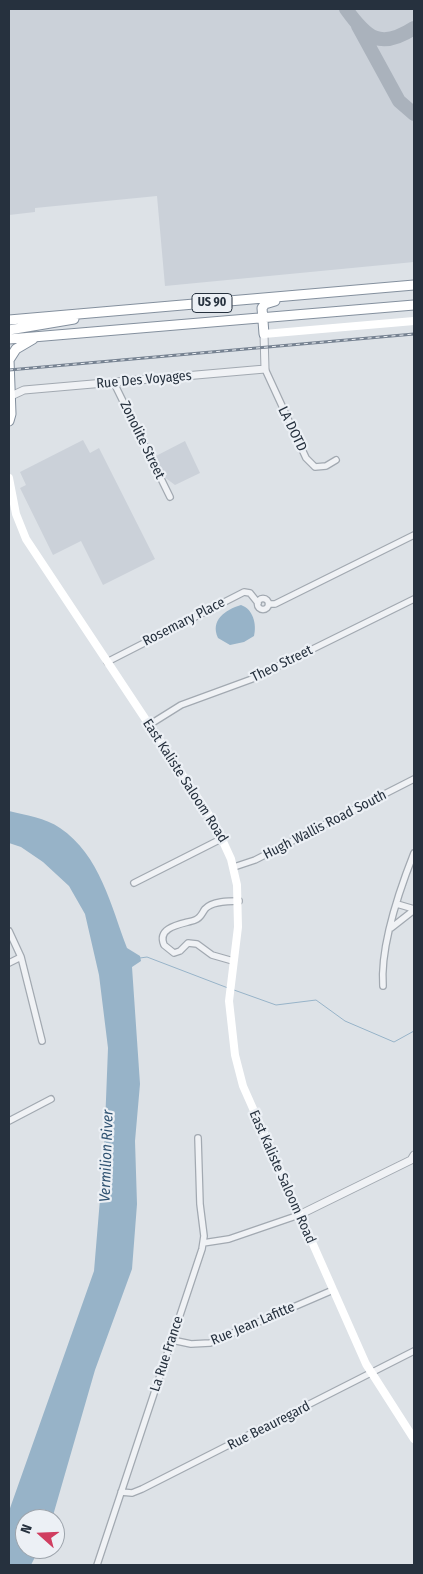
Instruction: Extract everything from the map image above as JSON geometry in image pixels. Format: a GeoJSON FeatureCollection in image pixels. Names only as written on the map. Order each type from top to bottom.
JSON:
{"type":"FeatureCollection","features":[{"type":"Feature","properties":{"kind":"highway","name":"US 90"},"geometry":{"type":"LineString","coordinates":[[9,320],[414,285]]}},
{"type":"Feature","properties":{"kind":"highway"},"geometry":{"type":"LineString","coordinates":[[264,334],[263,305],[286,296]]}},
{"type":"Feature","properties":{"kind":"highway","name":"US 90"},"geometry":{"type":"LineString","coordinates":[[9,340],[414,305]]}},
{"type":"Feature","properties":{"kind":"highway"},"geometry":{"type":"LineString","coordinates":[[9,330],[51,324],[108,312]]}},
{"type":"Feature","properties":{"kind":"highway"},"geometry":{"type":"LineString","coordinates":[[264,334],[267,326],[283,316]]}},
{"type":"Feature","properties":{"kind":"highway"},"geometry":{"type":"LineString","coordinates":[[9,421],[11,396],[9,360],[12,354],[36,337]]}},
{"type":"Feature","properties":{"kind":"main road"},"geometry":{"type":"LineString","coordinates":[[264,334],[414,321]]}},
{"type":"Feature","properties":{"kind":"main road","name":"East Kaliste Saloom Road"},"geometry":{"type":"LineString","coordinates":[[9,478],[16,514],[26,539],[223,838],[234,867],[239,901],[229,1001],[233,1046],[243,1086],[371,1374],[414,1439]]}},
{"type":"Feature","properties":{"kind":"street"},"geometry":{"type":"LineString","coordinates":[[264,334],[265,370]]}},
{"type":"Feature","properties":{"kind":"street","name":"Rue Des Voyages"},"geometry":{"type":"LineString","coordinates":[[24,390],[265,370]]}},
{"type":"Feature","properties":{"kind":"street","name":"LA DOTD"},"geometry":{"type":"LineString","coordinates":[[265,370],[308,460],[315,467],[326,466],[336,460]]}},
{"type":"Feature","properties":{"kind":"street","name":"Zonolite Street"},"geometry":{"type":"LineString","coordinates":[[114,383],[170,496]]}},
{"type":"Feature","properties":{"kind":"street"},"geometry":{"type":"LineString","coordinates":[[10,384],[24,390]]}},
{"type":"Feature","properties":{"kind":"street"},"geometry":{"type":"LineString","coordinates":[[11,396],[24,390]]}},
{"type":"Feature","properties":{"kind":"street"},"geometry":{"type":"LineString","coordinates":[[9,508],[16,514]]}},
{"type":"Feature","properties":{"kind":"street","name":"Rosemary Place"},"geometry":{"type":"LineString","coordinates":[[107,662],[244,592],[250,593],[258,603],[263,599],[269,604],[274,604],[414,535]]}},
{"type":"Feature","properties":{"kind":"street","name":"Theo Street"},"geometry":{"type":"LineString","coordinates":[[149,725],[181,705],[245,682],[414,599]]}},
{"type":"Feature","properties":{"kind":"street","name":"Hugh Wallis Road South"},"geometry":{"type":"LineString","coordinates":[[234,867],[254,860],[414,780]]}},
{"type":"Feature","properties":{"kind":"street"},"geometry":{"type":"LineString","coordinates":[[134,883],[223,838]]}},
{"type":"Feature","properties":{"kind":"street"},"geometry":{"type":"LineString","coordinates":[[383,986],[383,957],[397,904],[414,852]]}},
{"type":"Feature","properties":{"kind":"street"},"geometry":{"type":"LineString","coordinates":[[234,961],[212,955],[194,943],[188,943],[180,951],[174,953],[164,945],[162,940],[170,928],[186,921],[198,919],[211,905],[239,901]]}},
{"type":"Feature","properties":{"kind":"street"},"geometry":{"type":"LineString","coordinates":[[397,904],[414,909]]}},
{"type":"Feature","properties":{"kind":"street"},"geometry":{"type":"LineString","coordinates":[[390,930],[414,909]]}},
{"type":"Feature","properties":{"kind":"street"},"geometry":{"type":"LineString","coordinates":[[9,931],[21,956],[42,1041]]}},
{"type":"Feature","properties":{"kind":"street"},"geometry":{"type":"LineString","coordinates":[[9,963],[21,956]]}},
{"type":"Feature","properties":{"kind":"street"},"geometry":{"type":"LineString","coordinates":[[9,1121],[51,1099]]}},
{"type":"Feature","properties":{"kind":"street","name":"La Rue France"},"geometry":{"type":"LineString","coordinates":[[97,1565],[203,1243],[198,1138]]}},
{"type":"Feature","properties":{"kind":"street"},"geometry":{"type":"LineString","coordinates":[[203,1243],[229,1239],[299,1215],[413,1158]]}},
{"type":"Feature","properties":{"kind":"street","name":"Rue Jean Lafitte"},"geometry":{"type":"LineString","coordinates":[[172,1340],[191,1344],[210,1343],[333,1290]]}},
{"type":"Feature","properties":{"kind":"street","name":"Rue Beauregard"},"geometry":{"type":"LineString","coordinates":[[121,1492],[132,1493],[142,1489],[414,1352]]}},
{"type":"Feature","properties":{"kind":"shaded area"},"geometry":{"type":"Polygon","coordinates":[[[9,9],[414,9],[414,262],[165,286],[157,196],[35,208],[35,212],[9,215],[9,9]]]}},
{"type":"Feature","properties":{"kind":"shaded area"},"geometry":{"type":"Polygon","coordinates":[[[83,440],[90,453],[99,448],[155,559],[103,585],[81,541],[53,555],[20,488],[26,485],[20,472],[83,440]]]}},
{"type":"Feature","properties":{"kind":"shaded area"},"geometry":{"type":"Polygon","coordinates":[[[185,441],[200,473],[175,485],[163,476],[154,457],[185,441]]]}},
{"type":"Feature","properties":{"kind":"water"},"geometry":{"type":"Polygon","coordinates":[[[241,605],[251,613],[255,627],[254,636],[244,642],[230,645],[218,638],[216,626],[220,617],[241,605]]]}},
{"type":"Feature","properties":{"kind":"water","name":"Vermilion River"},"geometry":{"type":"Polygon","coordinates":[[[9,811],[48,822],[60,828],[74,839],[95,867],[127,948],[140,956],[141,961],[132,967],[140,1084],[135,1141],[137,1204],[132,1269],[95,1370],[55,1509],[15,1509],[15,1559],[34,1559],[31,1565],[9,1565],[9,1511],[94,1271],[104,1151],[108,1048],[99,975],[85,914],[69,886],[43,862],[21,847],[9,843],[9,811]]]}},
{"type":"Feature","properties":{"kind":"waterway"},"geometry":{"type":"LineString","coordinates":[[140,958],[147,957],[228,988]]}},
{"type":"Feature","properties":{"kind":"waterway"},"geometry":{"type":"LineString","coordinates":[[234,990],[276,1005],[316,1000],[345,1021],[394,1042],[414,1031]]}},
{"type":"Feature","properties":{"kind":"taxiway"},"geometry":{"type":"LineString","coordinates":[[346,9],[361,27],[375,38],[392,38],[414,28]]}},
{"type":"Feature","properties":{"kind":"taxiway"},"geometry":{"type":"LineString","coordinates":[[358,26],[399,101],[414,114]]}},
{"type":"Feature","properties":{"kind":"railway"},"geometry":{"type":"LineString","coordinates":[[9,370],[414,334]]}}]}
